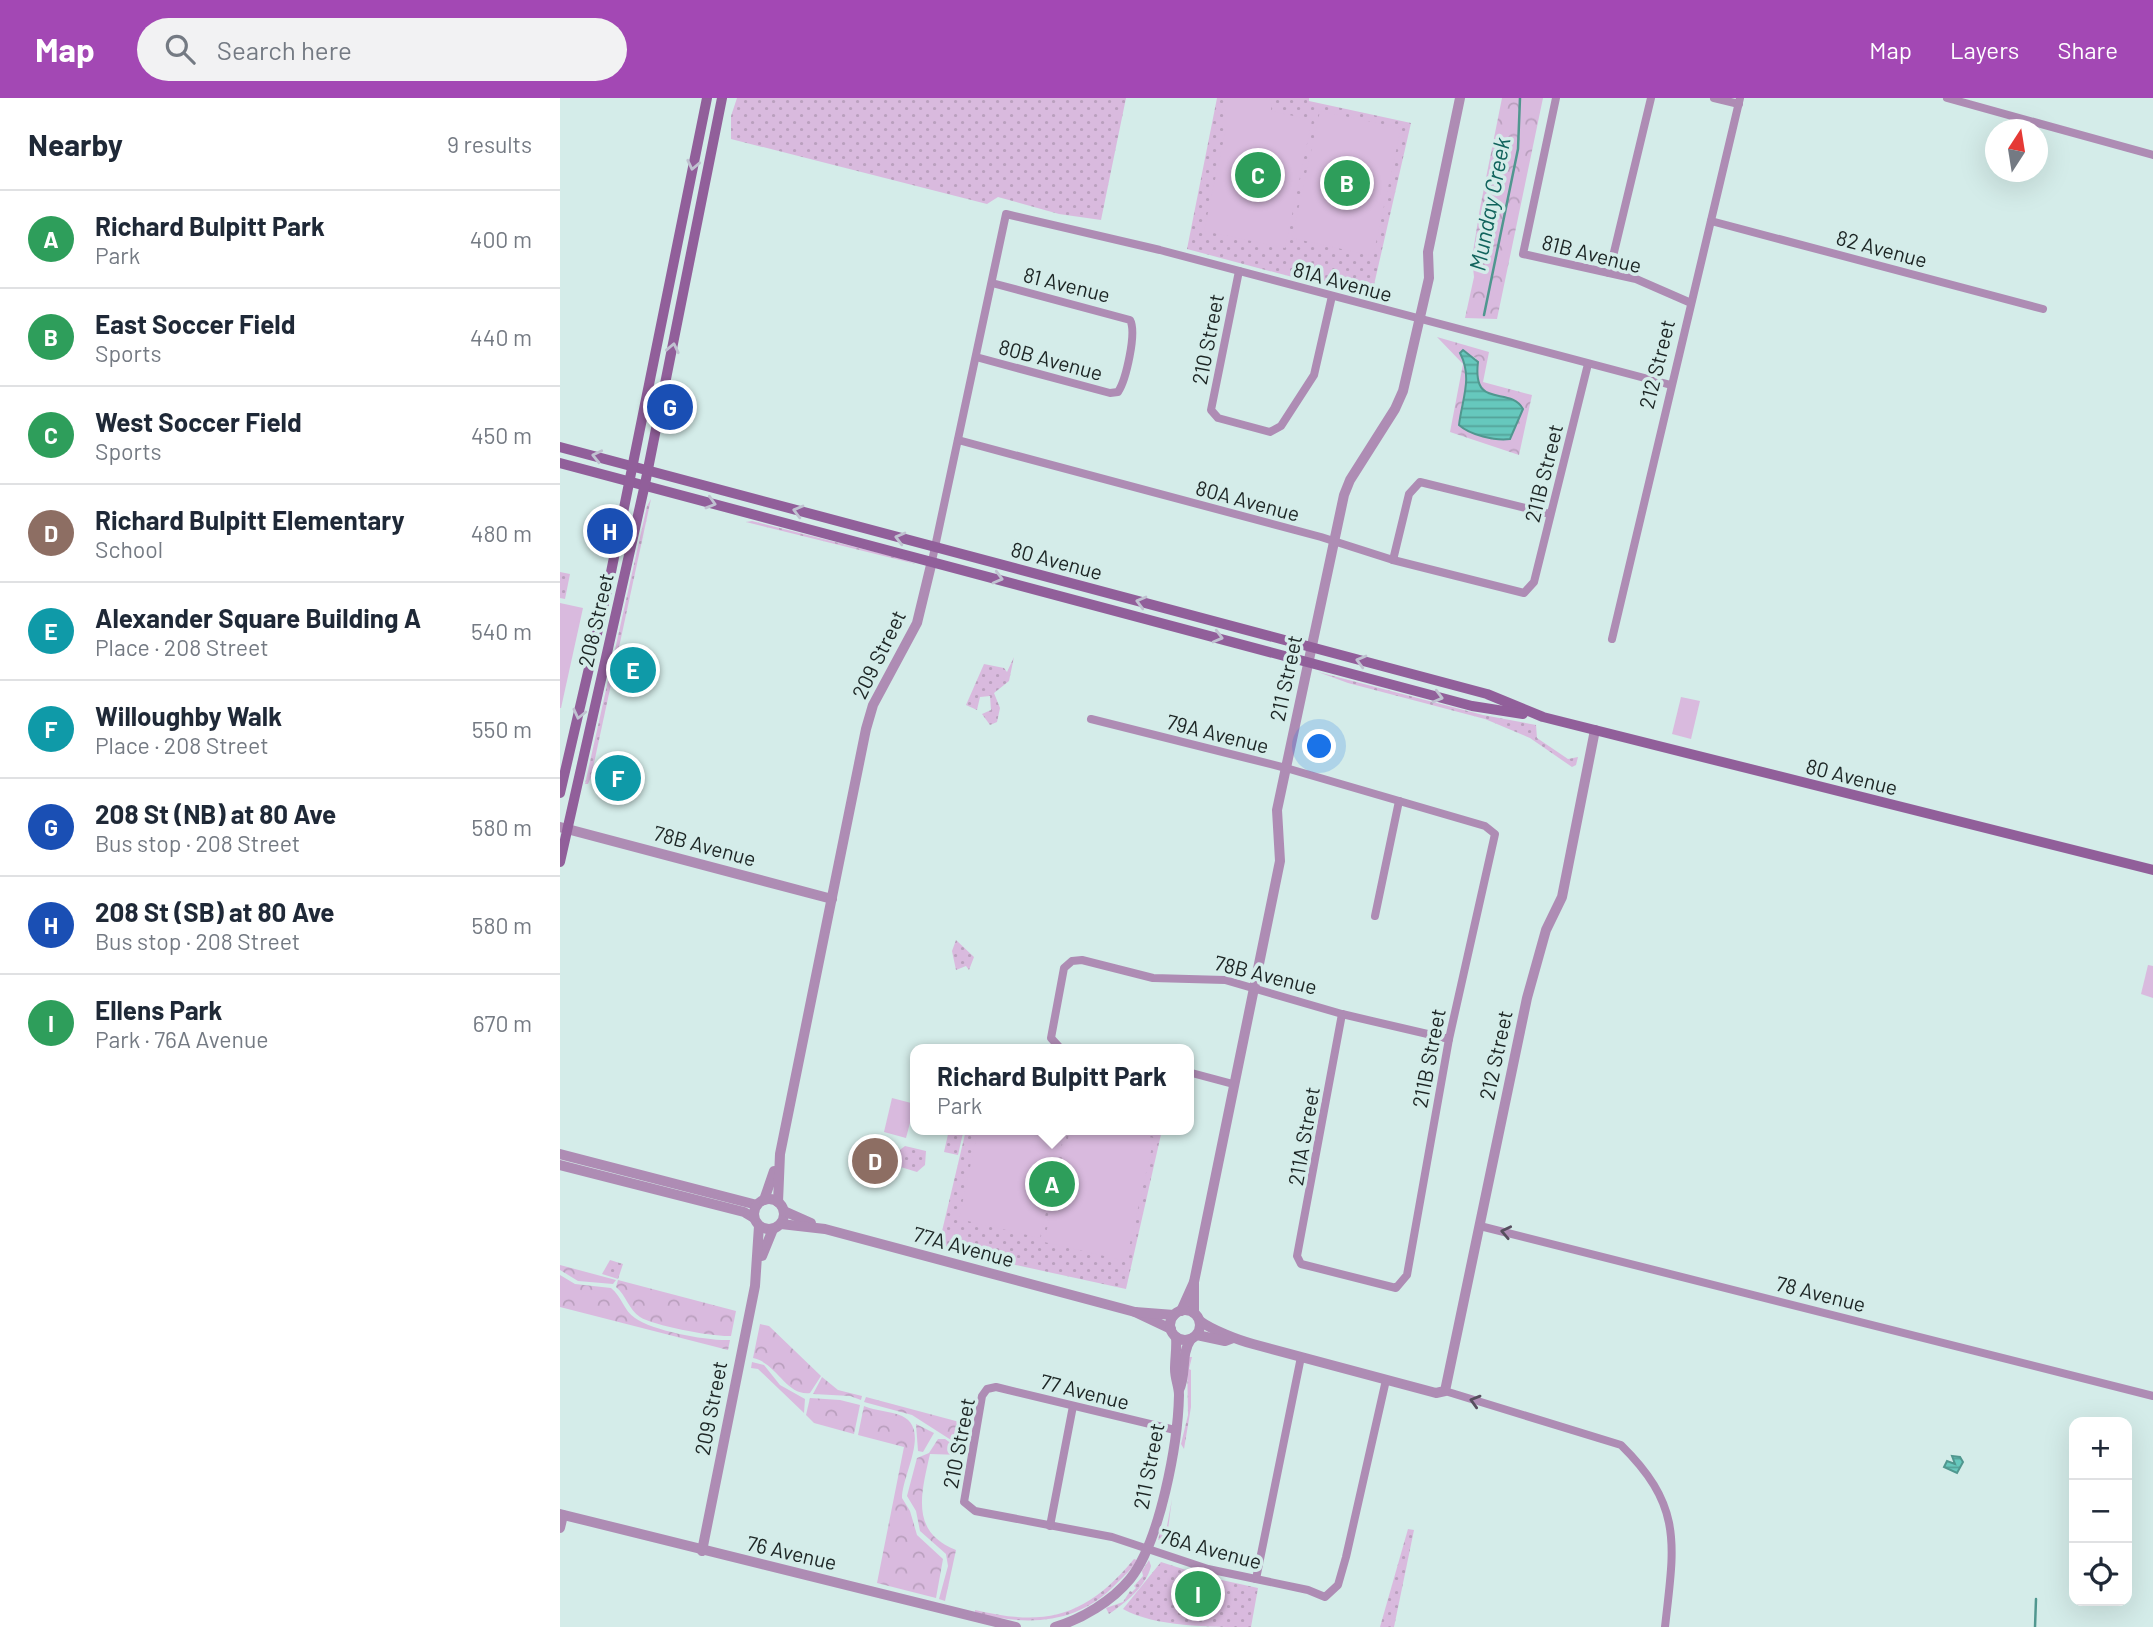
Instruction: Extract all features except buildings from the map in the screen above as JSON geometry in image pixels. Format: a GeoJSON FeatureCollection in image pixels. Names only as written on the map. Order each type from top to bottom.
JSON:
{"type":"FeatureCollection","features":[{"type":"Feature","properties":{"kind":"main road","name":"208 Street"},"geometry":{"type":"LineString","coordinates":[[560,793],[630,480],[706,98]]}},
{"type":"Feature","properties":{"kind":"main road","name":"208 Street"},"geometry":{"type":"LineString","coordinates":[[560,862],[564,828],[648,470],[722,98]]}},
{"type":"Feature","properties":{"kind":"main road","name":"80 Avenue"},"geometry":{"type":"LineString","coordinates":[[560,447],[1487,694],[1543,717]]}},
{"type":"Feature","properties":{"kind":"main road","name":"80 Avenue"},"geometry":{"type":"LineString","coordinates":[[560,463],[1472,706],[1543,717],[2153,870]]}},
{"type":"Feature","properties":{"kind":"street","name":"211 Street"},"geometry":{"type":"LineString","coordinates":[[1149,1549],[1175,1430],[1179,1390],[1183,1382],[1184,1353],[1194,1337],[1197,1317],[1194,1282],[1280,861],[1277,810],[1333,541],[1350,480],[1399,400],[1429,278],[1428,252],[1460,98]]}},
{"type":"Feature","properties":{"kind":"street","name":"81B Avenue"},"geometry":{"type":"LineString","coordinates":[[1556,98],[1524,254],[1636,279],[1691,303]]}},
{"type":"Feature","properties":{"kind":"street"},"geometry":{"type":"LineString","coordinates":[[1609,273],[1651,98]]}},
{"type":"Feature","properties":{"kind":"street"},"geometry":{"type":"LineString","coordinates":[[1714,98],[1740,101]]}},
{"type":"Feature","properties":{"kind":"street"},"geometry":{"type":"LineString","coordinates":[[1947,98],[2153,155]]}},
{"type":"Feature","properties":{"kind":"street","name":"212 Street"},"geometry":{"type":"LineString","coordinates":[[1612,639],[1740,101]]}},
{"type":"Feature","properties":{"kind":"street","name":"81A Avenue"},"geometry":{"type":"LineString","coordinates":[[1006,214],[1239,271],[1671,386]]}},
{"type":"Feature","properties":{"kind":"street","name":"209 Street"},"geometry":{"type":"LineString","coordinates":[[702,1550],[757,1273],[757,1222],[761,1202],[780,1154],[866,729],[873,705],[917,623],[1006,214]]}},
{"type":"Feature","properties":{"kind":"street","name":"82 Avenue"},"geometry":{"type":"LineString","coordinates":[[1711,221],[2043,309]]}},
{"type":"Feature","properties":{"kind":"street","name":"210 Street"},"geometry":{"type":"LineString","coordinates":[[1239,271],[1213,414],[1270,432],[1277,431],[1314,375],[1332,296]]}},
{"type":"Feature","properties":{"kind":"street","name":"81 Avenue"},"geometry":{"type":"LineString","coordinates":[[992,283],[1117,315],[1132,322],[1124,378],[1118,392]]}},
{"type":"Feature","properties":{"kind":"street","name":"80B Avenue"},"geometry":{"type":"LineString","coordinates":[[976,357],[1103,391],[1118,392]]}},
{"type":"Feature","properties":{"kind":"street","name":"211B Street"},"geometry":{"type":"LineString","coordinates":[[1529,590],[1588,364]]}},
{"type":"Feature","properties":{"kind":"street","name":"80A Avenue"},"geometry":{"type":"LineString","coordinates":[[958,440],[1518,593],[1529,590]]}},
{"type":"Feature","properties":{"kind":"street"},"geometry":{"type":"LineString","coordinates":[[1393,560],[1409,494],[1416,484],[1430,482],[1550,514]]}},
{"type":"Feature","properties":{"kind":"street","name":"79A Avenue"},"geometry":{"type":"LineString","coordinates":[[1091,719],[1286,768],[1485,826],[1495,834]]}},
{"type":"Feature","properties":{"kind":"street","name":"212 Street"},"geometry":{"type":"LineString","coordinates":[[1445,1391],[1527,998],[1546,930],[1562,897],[1595,730]]}},
{"type":"Feature","properties":{"kind":"street"},"geometry":{"type":"LineString","coordinates":[[1375,916],[1399,801]]}},
{"type":"Feature","properties":{"kind":"street","name":"78B Avenue"},"geometry":{"type":"LineString","coordinates":[[564,828],[832,899]]}},
{"type":"Feature","properties":{"kind":"street","name":"211B Street"},"geometry":{"type":"LineString","coordinates":[[1398,1287],[1407,1275],[1448,1039],[1495,834]]}},
{"type":"Feature","properties":{"kind":"street","name":"78B Avenue"},"geometry":{"type":"LineString","coordinates":[[1056,1044],[1051,1038],[1064,968],[1072,961],[1082,960],[1153,978],[1210,978],[1342,1014],[1448,1039]]}},
{"type":"Feature","properties":{"kind":"street","name":"211A Street"},"geometry":{"type":"LineString","coordinates":[[1342,1014],[1297,1256],[1301,1264],[1383,1287],[1398,1287]]}},
{"type":"Feature","properties":{"kind":"street"},"geometry":{"type":"LineString","coordinates":[[1194,1074],[1233,1084]]}},
{"type":"Feature","properties":{"kind":"street"},"geometry":{"type":"LineString","coordinates":[[560,1154],[781,1207],[825,1229]]}},
{"type":"Feature","properties":{"kind":"street","name":"209 Street"},"geometry":{"type":"LineString","coordinates":[[757,1273],[777,1226],[781,1207],[780,1154]]}},
{"type":"Feature","properties":{"kind":"street"},"geometry":{"type":"LineString","coordinates":[[560,1165],[744,1212],[757,1222]]}},
{"type":"Feature","properties":{"kind":"street","name":"77A Avenue"},"geometry":{"type":"LineString","coordinates":[[757,1222],[825,1229],[1135,1312],[1174,1333],[1194,1337]]}},
{"type":"Feature","properties":{"kind":"street","name":"78 Avenue"},"geometry":{"type":"LineString","coordinates":[[1480,1226],[2153,1395]]}},
{"type":"Feature","properties":{"kind":"street","name":"211 Street"},"geometry":{"type":"LineString","coordinates":[[1179,1390],[1175,1381],[1174,1333],[1178,1313],[1194,1282]]}},
{"type":"Feature","properties":{"kind":"street","name":"77A Avenue"},"geometry":{"type":"LineString","coordinates":[[1135,1312],[1178,1313],[1197,1317]]}},
{"type":"Feature","properties":{"kind":"street"},"geometry":{"type":"LineString","coordinates":[[1197,1317],[1233,1338],[1436,1393],[1445,1391],[1621,1445],[1655,1482],[1672,1525],[1665,1627]]}},
{"type":"Feature","properties":{"kind":"street"},"geometry":{"type":"LineString","coordinates":[[1194,1337],[1225,1341],[1233,1338]]}},
{"type":"Feature","properties":{"kind":"street"},"geometry":{"type":"LineString","coordinates":[[1256,1579],[1301,1357]]}},
{"type":"Feature","properties":{"kind":"street","name":"76A Avenue"},"geometry":{"type":"LineString","coordinates":[[965,1504],[975,1511],[1112,1537],[1208,1569],[1308,1590],[1325,1597],[1338,1585],[1346,1558],[1386,1380]]}},
{"type":"Feature","properties":{"kind":"street","name":"77 Avenue"},"geometry":{"type":"LineString","coordinates":[[987,1389],[996,1387],[1175,1430]]}},
{"type":"Feature","properties":{"kind":"street","name":"210 Street"},"geometry":{"type":"LineString","coordinates":[[965,1504],[964,1496],[982,1396],[987,1389]]}},
{"type":"Feature","properties":{"kind":"street"},"geometry":{"type":"LineString","coordinates":[[1050,1526],[1073,1406]]}},
{"type":"Feature","properties":{"kind":"street"},"geometry":{"type":"LineString","coordinates":[[560,1528],[561,1514]]}},
{"type":"Feature","properties":{"kind":"street","name":"76 Avenue"},"geometry":{"type":"LineString","coordinates":[[561,1514],[1016,1627]]}},
{"type":"Feature","properties":{"kind":"street"},"geometry":{"type":"LineString","coordinates":[[1055,1627],[1084,1615],[1117,1593],[1130,1579],[1149,1549]]}},
{"type":"Feature","properties":{"kind":"green space"},"geometry":{"type":"Polygon","coordinates":[[[737,98],[1126,98],[1101,220],[1059,214],[998,197],[987,204],[731,139],[731,116],[737,98]]]}},
{"type":"Feature","properties":{"kind":"green space"},"geometry":{"type":"Polygon","coordinates":[[[1217,98],[1309,98],[1309,101],[1411,123],[1371,298],[1187,249],[1217,98]]]}},
{"type":"Feature","properties":{"kind":"green space"},"geometry":{"type":"Polygon","coordinates":[[[1228,98],[1272,99],[1271,111],[1312,120],[1285,248],[1204,231],[1226,129],[1222,127],[1228,98]]]}},
{"type":"Feature","properties":{"kind":"green space"},"geometry":{"type":"Polygon","coordinates":[[[1502,98],[1543,98],[1497,319],[1465,318],[1474,277],[1472,258],[1480,208],[1502,98]]]}},
{"type":"Feature","properties":{"kind":"green space"},"geometry":{"type":"Polygon","coordinates":[[[1320,111],[1401,128],[1373,256],[1292,238],[1320,111]]]}},
{"type":"Feature","properties":{"kind":"green space"},"geometry":{"type":"Polygon","coordinates":[[[1437,337],[1489,352],[1483,382],[1532,395],[1519,455],[1450,432],[1463,364],[1437,337]],[[1468,355],[1468,381],[1461,411],[1516,401],[1497,397],[1484,390],[1478,378],[1476,358],[1468,355]]]}},
{"type":"Feature","properties":{"kind":"green space"},"geometry":{"type":"Polygon","coordinates":[[[651,499],[591,777],[588,784],[585,784],[647,506],[651,499]]]}},
{"type":"Feature","properties":{"kind":"green space"},"geometry":{"type":"Polygon","coordinates":[[[752,521],[899,558],[916,564],[746,522],[752,521]]]}},
{"type":"Feature","properties":{"kind":"green space"},"geometry":{"type":"Polygon","coordinates":[[[560,572],[570,574],[565,599],[560,598],[560,572]]]}},
{"type":"Feature","properties":{"kind":"green space"},"geometry":{"type":"Polygon","coordinates":[[[560,603],[583,608],[561,708],[560,708],[560,603]]]}},
{"type":"Feature","properties":{"kind":"green space"},"geometry":{"type":"Polygon","coordinates":[[[1014,657],[1009,681],[994,693],[1000,708],[997,722],[990,725],[982,714],[991,710],[990,696],[980,697],[977,710],[966,705],[984,664],[1004,668],[1007,672],[1014,657]]]}},
{"type":"Feature","properties":{"kind":"green space"},"geometry":{"type":"Polygon","coordinates":[[[1318,672],[1483,715],[1536,725],[1537,738],[1568,759],[1578,757],[1576,765],[1572,767],[1530,738],[1485,719],[1348,683],[1318,672]]]}},
{"type":"Feature","properties":{"kind":"green space"},"geometry":{"type":"Polygon","coordinates":[[[1681,697],[1700,701],[1691,739],[1672,734],[1681,697]]]}},
{"type":"Feature","properties":{"kind":"green space"},"geometry":{"type":"Polygon","coordinates":[[[956,940],[974,957],[969,970],[966,966],[956,970],[952,951],[956,940]]]}},
{"type":"Feature","properties":{"kind":"green space"},"geometry":{"type":"Polygon","coordinates":[[[2148,965],[2153,966],[2153,998],[2141,994],[2148,965]]]}},
{"type":"Feature","properties":{"kind":"green space"},"geometry":{"type":"Polygon","coordinates":[[[892,1098],[910,1103],[910,1123],[906,1138],[884,1132],[892,1098]]]}},
{"type":"Feature","properties":{"kind":"green space"},"geometry":{"type":"Polygon","coordinates":[[[948,1135],[963,1135],[958,1155],[944,1152],[948,1135]]]}},
{"type":"Feature","properties":{"kind":"green space"},"geometry":{"type":"Polygon","coordinates":[[[965,1135],[1161,1135],[1126,1289],[938,1248],[965,1135]]]}},
{"type":"Feature","properties":{"kind":"green space"},"geometry":{"type":"Polygon","coordinates":[[[977,1135],[1064,1135],[1040,1238],[959,1219],[977,1135]]]}},
{"type":"Feature","properties":{"kind":"green space"},"geometry":{"type":"Polygon","coordinates":[[[1069,1135],[1140,1135],[1154,1138],[1126,1261],[1044,1242],[1069,1135]]]}},
{"type":"Feature","properties":{"kind":"green space"},"geometry":{"type":"Polygon","coordinates":[[[905,1146],[926,1151],[925,1165],[917,1172],[894,1165],[897,1152],[905,1146]]]}},
{"type":"Feature","properties":{"kind":"green space"},"geometry":{"type":"Polygon","coordinates":[[[610,1260],[623,1264],[618,1279],[602,1274],[610,1260]]]}},
{"type":"Feature","properties":{"kind":"green space"},"geometry":{"type":"Polygon","coordinates":[[[560,1265],[616,1280],[613,1284],[578,1281],[560,1270],[560,1265]]]}},
{"type":"Feature","properties":{"kind":"green space"},"geometry":{"type":"Polygon","coordinates":[[[560,1275],[575,1284],[611,1288],[631,1315],[643,1323],[695,1337],[730,1340],[728,1350],[560,1307],[560,1275]]]}},
{"type":"Feature","properties":{"kind":"green space"},"geometry":{"type":"Polygon","coordinates":[[[618,1280],[736,1311],[731,1336],[684,1330],[640,1317],[616,1287],[618,1280]]]}},
{"type":"Feature","properties":{"kind":"green space"},"geometry":{"type":"Polygon","coordinates":[[[760,1324],[769,1326],[821,1376],[810,1393],[794,1390],[769,1366],[753,1358],[760,1324]]]}},
{"type":"Feature","properties":{"kind":"green space"},"geometry":{"type":"Polygon","coordinates":[[[1187,1357],[1192,1357],[1189,1369],[1191,1407],[1184,1449],[1181,1444],[1188,1415],[1187,1357]]]}},
{"type":"Feature","properties":{"kind":"green space"},"geometry":{"type":"Polygon","coordinates":[[[752,1362],[764,1365],[780,1385],[805,1399],[804,1413],[758,1369],[751,1368],[752,1362]]]}},
{"type":"Feature","properties":{"kind":"green space"},"geometry":{"type":"Polygon","coordinates":[[[822,1377],[838,1390],[862,1396],[861,1400],[850,1396],[813,1394],[822,1377]]]}},
{"type":"Feature","properties":{"kind":"green space"},"geometry":{"type":"Polygon","coordinates":[[[866,1397],[967,1424],[962,1447],[912,1415],[864,1402],[866,1397]]]}},
{"type":"Feature","properties":{"kind":"green space"},"geometry":{"type":"Polygon","coordinates":[[[810,1398],[840,1400],[860,1405],[854,1434],[814,1423],[806,1415],[810,1398]]]}},
{"type":"Feature","properties":{"kind":"green space"},"geometry":{"type":"Polygon","coordinates":[[[864,1406],[902,1416],[914,1431],[915,1442],[902,1498],[910,1511],[917,1535],[943,1559],[936,1598],[877,1583],[904,1447],[858,1435],[864,1406]]]}},
{"type":"Feature","properties":{"kind":"green space"},"geometry":{"type":"Polygon","coordinates":[[[916,1424],[934,1433],[923,1452],[918,1451],[916,1424]]]}},
{"type":"Feature","properties":{"kind":"green space"},"geometry":{"type":"Polygon","coordinates":[[[938,1439],[945,1439],[962,1451],[961,1455],[930,1454],[922,1497],[925,1522],[931,1533],[956,1550],[945,1601],[939,1599],[948,1566],[946,1554],[920,1531],[916,1511],[907,1496],[917,1458],[929,1453],[938,1439]]]}},
{"type":"Feature","properties":{"kind":"green space"},"geometry":{"type":"Polygon","coordinates":[[[1172,1499],[1167,1537],[1158,1540],[1160,1532],[1167,1526],[1172,1499]]]}},
{"type":"Feature","properties":{"kind":"green space"},"geometry":{"type":"Polygon","coordinates":[[[1408,1529],[1414,1530],[1394,1627],[1380,1627],[1408,1529]]]}},
{"type":"Feature","properties":{"kind":"green space"},"geometry":{"type":"Polygon","coordinates":[[[1134,1559],[1137,1560],[1130,1569],[1101,1598],[1068,1615],[1050,1619],[1013,1620],[975,1613],[975,1610],[1000,1615],[1044,1617],[1063,1613],[1099,1594],[1134,1559]]]}},
{"type":"Feature","properties":{"kind":"green space"},"geometry":{"type":"Polygon","coordinates":[[[1149,1560],[1151,1566],[1140,1588],[1109,1614],[1106,1608],[1123,1602],[1130,1591],[1136,1588],[1134,1586],[1143,1576],[1142,1571],[1149,1560]]]}},
{"type":"Feature","properties":{"kind":"green space"},"geometry":{"type":"Polygon","coordinates":[[[1161,1562],[1208,1577],[1258,1588],[1251,1627],[1167,1623],[1123,1609],[1161,1562]]]}},
{"type":"Feature","properties":{"kind":"water"},"geometry":{"type":"Polygon","coordinates":[[[1463,350],[1478,362],[1478,377],[1486,392],[1510,398],[1523,409],[1510,439],[1483,436],[1459,425],[1466,389],[1466,371],[1460,353],[1463,350]]]}},
{"type":"Feature","properties":{"kind":"water"},"geometry":{"type":"Polygon","coordinates":[[[1952,1456],[1960,1457],[1963,1462],[1957,1473],[1944,1467],[1947,1461],[1955,1464],[1952,1456]]]}},
{"type":"Feature","properties":{"kind":"waterway","name":"Munday Creek"},"geometry":{"type":"LineString","coordinates":[[1484,315],[1518,149],[1520,98]]}},
{"type":"Feature","properties":{"kind":"waterway"},"geometry":{"type":"LineString","coordinates":[[2035,1627],[2036,1599]]}},
{"type":"Feature","properties":{"kind":"place","name":"West Soccer Field"},"geometry":{"type":"Point","coordinates":[1258,175]}},
{"type":"Feature","properties":{"kind":"place","name":"East Soccer Field"},"geometry":{"type":"Point","coordinates":[1347,183]}},
{"type":"Feature","properties":{"kind":"place","name":"208 St (NB) at 80 Ave"},"geometry":{"type":"Point","coordinates":[670,407]}},
{"type":"Feature","properties":{"kind":"place","name":"208 St (SB) at 80 Ave"},"geometry":{"type":"Point","coordinates":[610,531]}},
{"type":"Feature","properties":{"kind":"place","name":"Alexander Square Building A"},"geometry":{"type":"Point","coordinates":[633,670]}},
{"type":"Feature","properties":{"kind":"place","name":"Willoughby Walk"},"geometry":{"type":"Point","coordinates":[618,778]}},
{"type":"Feature","properties":{"kind":"place","name":"Richard Bulpitt Elementary"},"geometry":{"type":"Point","coordinates":[875,1161]}},
{"type":"Feature","properties":{"kind":"place","name":"Richard Bulpitt Park"},"geometry":{"type":"Point","coordinates":[1052,1184]}},
{"type":"Feature","properties":{"kind":"place","name":"Ellens Park"},"geometry":{"type":"Point","coordinates":[1198,1594]}}]}
